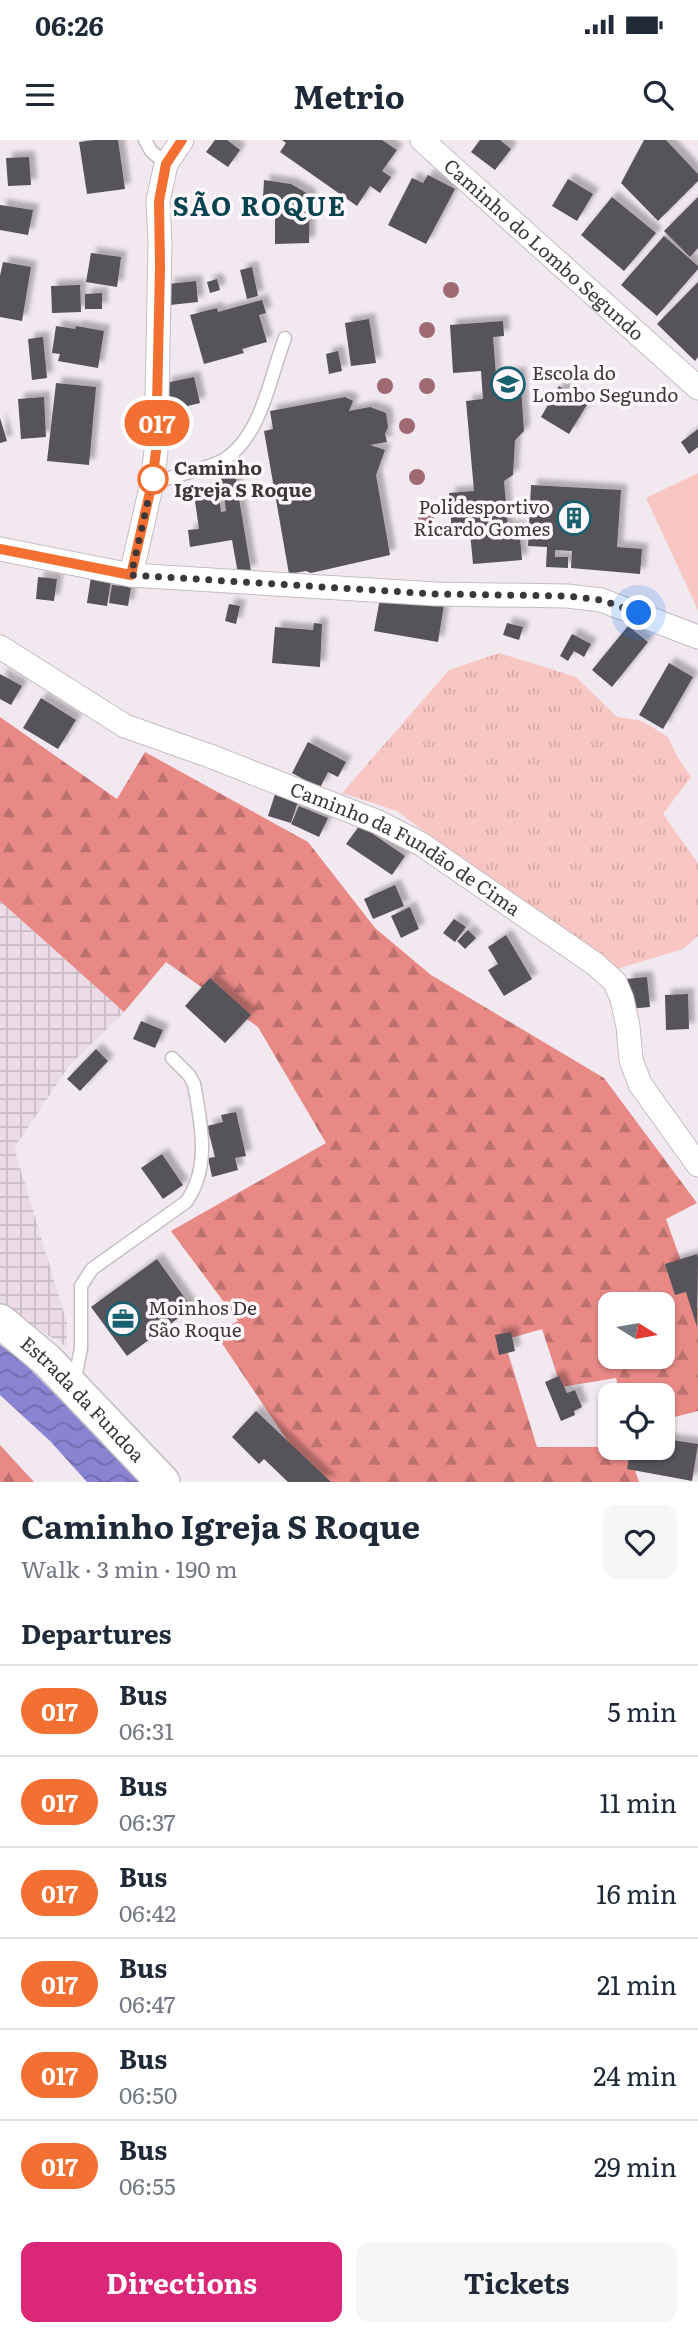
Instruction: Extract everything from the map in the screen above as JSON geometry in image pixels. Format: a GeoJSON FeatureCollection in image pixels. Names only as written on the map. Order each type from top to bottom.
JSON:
{"type":"FeatureCollection","features":[{"type":"Feature","properties":{"kind":"main road","name":"Estrada da Fundoa"},"geometry":{"type":"LineString","coordinates":[[0,1321],[47,1360],[163,1482]]}},
{"type":"Feature","properties":{"kind":"street"},"geometry":{"type":"LineString","coordinates":[[131,575],[152,483],[156,451],[159,384],[159,201],[166,164],[182,140]]}},
{"type":"Feature","properties":{"kind":"street","name":"Caminho do Lombo Segundo"},"geometry":{"type":"LineString","coordinates":[[422,140],[698,388]]}},
{"type":"Feature","properties":{"kind":"street"},"geometry":{"type":"LineString","coordinates":[[0,549],[131,575],[436,594],[567,596],[601,600],[698,637]]}},
{"type":"Feature","properties":{"kind":"street","name":"Caminho da Fundão de Cima"},"geometry":{"type":"LineString","coordinates":[[0,647],[125,726],[211,756],[378,822],[421,844],[595,964],[615,982],[622,999],[631,1060],[640,1084],[698,1166]]}},
{"type":"Feature","properties":{"kind":"lane"},"geometry":{"type":"LineString","coordinates":[[145,140],[151,151],[166,164]]}},
{"type":"Feature","properties":{"kind":"lane"},"geometry":{"type":"LineString","coordinates":[[152,483],[223,460],[239,447],[260,411],[285,338]]}},
{"type":"Feature","properties":{"kind":"lane"},"geometry":{"type":"LineString","coordinates":[[73,1388],[81,1348],[81,1286],[85,1277],[92,1269],[186,1202],[194,1191],[203,1156],[194,1084],[173,1058]]}},
{"type":"Feature","properties":{"kind":"shaded area"},"geometry":{"type":"Polygon","coordinates":[[[0,901],[124,1012],[69,1066],[14,1148],[67,1323],[67,1347],[0,1305],[0,901]]]}},
{"type":"Feature","properties":{"kind":"green space"},"geometry":{"type":"Polygon","coordinates":[[[698,473],[698,610],[646,498],[698,473]]]}},
{"type":"Feature","properties":{"kind":"green space"},"geometry":{"type":"Polygon","coordinates":[[[499,653],[576,677],[617,717],[642,721],[668,737],[691,777],[663,814],[698,863],[698,936],[683,949],[610,971],[397,811],[342,793],[449,670],[499,653]]]}},
{"type":"Feature","properties":{"kind":"green space"},"geometry":{"type":"Polygon","coordinates":[[[0,717],[117,799],[145,752],[308,842],[375,928],[431,975],[604,1078],[697,1203],[666,1219],[698,1309],[698,1411],[675,1417],[675,1383],[617,1383],[616,1378],[561,1387],[542,1329],[504,1340],[537,1447],[598,1447],[598,1460],[631,1460],[639,1482],[315,1482],[215,1333],[238,1321],[171,1231],[326,1143],[258,1027],[166,962],[124,1012],[0,901],[0,717]]]}},
{"type":"Feature","properties":{"kind":"green space"},"geometry":{"type":"Polygon","coordinates":[[[0,1445],[34,1482],[0,1482],[0,1445]]]}},
{"type":"Feature","properties":{"kind":"water"},"geometry":{"type":"Polygon","coordinates":[[[0,1345],[22,1361],[141,1482],[87,1482],[50,1441],[0,1395],[0,1345]]]}},
{"type":"Feature","properties":{"kind":"building"},"geometry":{"type":"Polygon","coordinates":[[[118,140],[125,189],[87,194],[79,142],[118,140]]]}},
{"type":"Feature","properties":{"kind":"building"},"geometry":{"type":"Polygon","coordinates":[[[215,140],[227,140],[240,150],[228,167],[206,152],[215,140]]]}},
{"type":"Feature","properties":{"kind":"building"},"geometry":{"type":"Polygon","coordinates":[[[282,140],[382,140],[397,150],[382,171],[391,177],[380,193],[370,186],[357,206],[280,152],[286,143],[282,140]]]}},
{"type":"Feature","properties":{"kind":"building"},"geometry":{"type":"Polygon","coordinates":[[[480,140],[500,140],[511,149],[495,170],[471,152],[480,140]]]}},
{"type":"Feature","properties":{"kind":"building"},"geometry":{"type":"Polygon","coordinates":[[[644,140],[666,140],[698,174],[698,181],[658,221],[621,183],[644,140]]]}},
{"type":"Feature","properties":{"kind":"building"},"geometry":{"type":"Polygon","coordinates":[[[29,157],[31,185],[8,186],[6,158],[29,157]]]}},
{"type":"Feature","properties":{"kind":"building"},"geometry":{"type":"Polygon","coordinates":[[[428,175],[455,189],[426,244],[388,225],[412,178],[423,183],[428,175]]]}},
{"type":"Feature","properties":{"kind":"building"},"geometry":{"type":"Polygon","coordinates":[[[568,179],[593,194],[577,221],[552,206],[568,179]]]}},
{"type":"Feature","properties":{"kind":"building"},"geometry":{"type":"Polygon","coordinates":[[[264,180],[291,184],[310,195],[309,243],[275,244],[275,200],[263,197],[264,180]]]}},
{"type":"Feature","properties":{"kind":"building"},"geometry":{"type":"Polygon","coordinates":[[[612,197],[656,233],[624,271],[581,235],[612,197]]]}},
{"type":"Feature","properties":{"kind":"building"},"geometry":{"type":"Polygon","coordinates":[[[698,197],[698,248],[690,257],[664,231],[698,197]]]}},
{"type":"Feature","properties":{"kind":"building"},"geometry":{"type":"Polygon","coordinates":[[[0,205],[33,210],[28,235],[0,230],[0,205]]]}},
{"type":"Feature","properties":{"kind":"building"},"geometry":{"type":"Polygon","coordinates":[[[664,236],[698,266],[698,269],[657,316],[621,285],[664,236]]]}},
{"type":"Feature","properties":{"kind":"building"},"geometry":{"type":"Polygon","coordinates":[[[91,253],[121,257],[117,287],[86,282],[91,253]]]}},
{"type":"Feature","properties":{"kind":"building"},"geometry":{"type":"Polygon","coordinates":[[[3,262],[31,267],[22,321],[0,317],[0,276],[3,262]]]}},
{"type":"Feature","properties":{"kind":"building"},"geometry":{"type":"Polygon","coordinates":[[[252,267],[258,296],[247,299],[240,270],[252,267]]]}},
{"type":"Feature","properties":{"kind":"building"},"geometry":{"type":"Polygon","coordinates":[[[217,279],[220,290],[210,293],[207,282],[217,279]]]}},
{"type":"Feature","properties":{"kind":"building"},"geometry":{"type":"Polygon","coordinates":[[[196,281],[198,302],[170,305],[168,284],[196,281]]]}},
{"type":"Feature","properties":{"kind":"building"},"geometry":{"type":"Polygon","coordinates":[[[698,282],[698,357],[695,361],[657,324],[698,282]]]}},
{"type":"Feature","properties":{"kind":"building"},"geometry":{"type":"Polygon","coordinates":[[[80,285],[81,312],[52,313],[51,286],[80,285]]]}},
{"type":"Feature","properties":{"kind":"building"},"geometry":{"type":"Polygon","coordinates":[[[102,293],[102,309],[85,309],[85,294],[102,293]]]}},
{"type":"Feature","properties":{"kind":"building"},"geometry":{"type":"Polygon","coordinates":[[[262,300],[266,313],[259,315],[267,342],[242,349],[244,353],[204,364],[190,315],[217,308],[218,312],[262,300]]]}},
{"type":"Feature","properties":{"kind":"building"},"geometry":{"type":"Polygon","coordinates":[[[369,319],[376,363],[351,366],[345,323],[369,319]]]}},
{"type":"Feature","properties":{"kind":"building"},"geometry":{"type":"Polygon","coordinates":[[[503,321],[504,336],[493,337],[496,375],[520,373],[524,431],[515,440],[513,475],[504,481],[508,527],[519,526],[522,560],[473,564],[470,532],[452,534],[449,493],[474,491],[466,401],[483,399],[481,371],[453,373],[450,325],[503,321]]]}},
{"type":"Feature","properties":{"kind":"building"},"geometry":{"type":"Polygon","coordinates":[[[56,326],[104,331],[98,368],[58,361],[60,354],[52,353],[56,326]]]}},
{"type":"Feature","properties":{"kind":"building"},"geometry":{"type":"Polygon","coordinates":[[[43,337],[47,378],[32,380],[28,339],[43,337]]]}},
{"type":"Feature","properties":{"kind":"building"},"geometry":{"type":"Polygon","coordinates":[[[338,351],[342,371],[329,374],[326,354],[338,351]]]}},
{"type":"Feature","properties":{"kind":"building"},"geometry":{"type":"Polygon","coordinates":[[[194,377],[200,403],[171,410],[165,383],[194,377]]]}},
{"type":"Feature","properties":{"kind":"building"},"geometry":{"type":"Polygon","coordinates":[[[56,383],[96,387],[89,465],[47,461],[56,383]]]}},
{"type":"Feature","properties":{"kind":"building"},"geometry":{"type":"Polygon","coordinates":[[[559,386],[588,403],[569,434],[541,417],[559,386]]]}},
{"type":"Feature","properties":{"kind":"building"},"geometry":{"type":"Polygon","coordinates":[[[44,397],[46,437],[21,439],[18,399],[44,397]]]}},
{"type":"Feature","properties":{"kind":"building"},"geometry":{"type":"Polygon","coordinates":[[[345,397],[353,401],[349,411],[370,407],[386,413],[387,442],[370,445],[385,450],[376,475],[390,555],[311,573],[306,571],[289,574],[264,431],[273,429],[270,411],[345,397]]]}},
{"type":"Feature","properties":{"kind":"building"},"geometry":{"type":"Polygon","coordinates":[[[0,418],[7,441],[0,443],[0,418]]]}},
{"type":"Feature","properties":{"kind":"building"},"geometry":{"type":"Polygon","coordinates":[[[698,429],[698,447],[689,454],[681,442],[698,429]]]}},
{"type":"Feature","properties":{"kind":"building"},"geometry":{"type":"Polygon","coordinates":[[[234,468],[251,571],[238,574],[232,540],[190,547],[188,530],[199,529],[194,494],[218,490],[221,512],[226,511],[220,470],[234,468]]]}},
{"type":"Feature","properties":{"kind":"building","name":"Polidesportivo Ricardo Gomes"},"geometry":{"type":"Polygon","coordinates":[[[531,485],[621,490],[617,547],[642,549],[640,574],[571,568],[572,551],[555,550],[555,557],[568,557],[568,568],[546,567],[547,547],[528,546],[531,485]]]}},
{"type":"Feature","properties":{"kind":"building"},"geometry":{"type":"Polygon","coordinates":[[[38,577],[57,579],[54,601],[36,599],[38,577]]]}},
{"type":"Feature","properties":{"kind":"building"},"geometry":{"type":"Polygon","coordinates":[[[91,577],[111,580],[107,606],[87,603],[91,577]]]}},
{"type":"Feature","properties":{"kind":"building"},"geometry":{"type":"Polygon","coordinates":[[[112,585],[131,587],[128,606],[109,603],[112,585]]]}},
{"type":"Feature","properties":{"kind":"building"},"geometry":{"type":"Polygon","coordinates":[[[381,593],[444,604],[438,642],[374,631],[381,593]]]}},
{"type":"Feature","properties":{"kind":"building"},"geometry":{"type":"Polygon","coordinates":[[[229,604],[240,606],[236,624],[225,621],[229,604]]]}},
{"type":"Feature","properties":{"kind":"building"},"geometry":{"type":"Polygon","coordinates":[[[314,623],[322,624],[320,667],[272,663],[275,627],[313,630],[314,623]]]}},
{"type":"Feature","properties":{"kind":"building"},"geometry":{"type":"Polygon","coordinates":[[[507,623],[523,627],[519,640],[503,635],[507,623]]]}},
{"type":"Feature","properties":{"kind":"building"},"geometry":{"type":"Polygon","coordinates":[[[628,626],[648,642],[612,687],[592,670],[628,626]]]}},
{"type":"Feature","properties":{"kind":"building"},"geometry":{"type":"Polygon","coordinates":[[[572,634],[591,644],[584,657],[574,651],[568,661],[560,656],[572,634]]]}},
{"type":"Feature","properties":{"kind":"building"},"geometry":{"type":"Polygon","coordinates":[[[669,663],[693,677],[663,729],[639,715],[669,663]]]}},
{"type":"Feature","properties":{"kind":"building"},"geometry":{"type":"Polygon","coordinates":[[[0,674],[22,686],[11,705],[0,699],[0,674]]]}},
{"type":"Feature","properties":{"kind":"building"},"geometry":{"type":"Polygon","coordinates":[[[41,698],[76,720],[58,749],[23,728],[41,698]]]}},
{"type":"Feature","properties":{"kind":"building"},"geometry":{"type":"Polygon","coordinates":[[[308,742],[346,762],[338,777],[328,772],[320,788],[292,773],[308,742]]]}},
{"type":"Feature","properties":{"kind":"building"},"geometry":{"type":"Polygon","coordinates":[[[276,791],[299,798],[291,823],[268,816],[276,791]]]}},
{"type":"Feature","properties":{"kind":"building"},"geometry":{"type":"Polygon","coordinates":[[[299,806],[328,818],[319,837],[291,824],[299,806]]]}},
{"type":"Feature","properties":{"kind":"building"},"geometry":{"type":"Polygon","coordinates":[[[360,825],[405,856],[392,875],[346,844],[360,825]]]}},
{"type":"Feature","properties":{"kind":"building"},"geometry":{"type":"Polygon","coordinates":[[[395,885],[404,906],[373,919],[364,899],[395,885]]]}},
{"type":"Feature","properties":{"kind":"building"},"geometry":{"type":"Polygon","coordinates":[[[410,907],[419,929],[401,938],[391,916],[410,907]]]}},
{"type":"Feature","properties":{"kind":"building"},"geometry":{"type":"Polygon","coordinates":[[[454,919],[466,927],[455,942],[443,933],[454,919]]]}},
{"type":"Feature","properties":{"kind":"building"},"geometry":{"type":"Polygon","coordinates":[[[468,930],[476,938],[465,949],[457,941],[468,930]]]}},
{"type":"Feature","properties":{"kind":"building"},"geometry":{"type":"Polygon","coordinates":[[[506,935],[532,979],[504,996],[488,970],[498,964],[488,947],[506,935]]]}},
{"type":"Feature","properties":{"kind":"building"},"geometry":{"type":"Polygon","coordinates":[[[647,977],[650,1007],[629,1009],[626,979],[647,977]]]}},
{"type":"Feature","properties":{"kind":"building"},"geometry":{"type":"Polygon","coordinates":[[[210,978],[251,1015],[225,1043],[185,1006],[210,978]]]}},
{"type":"Feature","properties":{"kind":"building"},"geometry":{"type":"Polygon","coordinates":[[[688,994],[689,1029],[666,1030],[665,995],[688,994]]]}},
{"type":"Feature","properties":{"kind":"building"},"geometry":{"type":"Polygon","coordinates":[[[141,1021],[163,1030],[155,1048],[133,1039],[141,1021]]]}},
{"type":"Feature","properties":{"kind":"building"},"geometry":{"type":"Polygon","coordinates":[[[96,1049],[108,1061],[80,1091],[67,1079],[96,1049]]]}},
{"type":"Feature","properties":{"kind":"building"},"geometry":{"type":"Polygon","coordinates":[[[236,1112],[246,1156],[235,1158],[238,1170],[212,1177],[208,1158],[215,1157],[207,1126],[223,1122],[221,1115],[236,1112]]]}},
{"type":"Feature","properties":{"kind":"building"},"geometry":{"type":"Polygon","coordinates":[[[162,1154],[183,1185],[163,1199],[141,1168],[162,1154]]]}},
{"type":"Feature","properties":{"kind":"building"},"geometry":{"type":"Polygon","coordinates":[[[697,1254],[697,1327],[686,1292],[676,1295],[665,1264],[697,1254]]]}},
{"type":"Feature","properties":{"kind":"building"},"geometry":{"type":"Polygon","coordinates":[[[157,1259],[192,1308],[127,1356],[91,1307],[157,1259]]]}},
{"type":"Feature","properties":{"kind":"building"},"geometry":{"type":"Polygon","coordinates":[[[511,1332],[515,1351],[499,1355],[495,1335],[511,1332]]]}},
{"type":"Feature","properties":{"kind":"building"},"geometry":{"type":"Polygon","coordinates":[[[559,1376],[567,1393],[575,1390],[582,1407],[574,1411],[575,1415],[561,1421],[545,1382],[559,1376]]]}},
{"type":"Feature","properties":{"kind":"building"},"geometry":{"type":"Polygon","coordinates":[[[256,1411],[331,1482],[288,1482],[264,1459],[259,1464],[232,1437],[256,1411]]]}},
{"type":"Feature","properties":{"kind":"building"},"geometry":{"type":"Polygon","coordinates":[[[675,1440],[698,1444],[692,1481],[627,1469],[629,1460],[675,1460],[675,1440]]]}},
{"type":"Feature","properties":{"kind":"bus line","name":"017"},"geometry":{"type":"LineString","coordinates":[[0,549],[131,575],[152,483],[156,451],[159,384],[159,201],[166,164],[182,140]]}},
{"type":"Feature","properties":{"kind":"place","name":"Escola do Lombo Segundo"},"geometry":{"type":"Point","coordinates":[508,384]}},
{"type":"Feature","properties":{"kind":"place","name":"Caminho Igreja S Roque"},"geometry":{"type":"Point","coordinates":[153,479]}},
{"type":"Feature","properties":{"kind":"place","name":"Polidesportivo Ricardo Gomes"},"geometry":{"type":"Point","coordinates":[574,518]}},
{"type":"Feature","properties":{"kind":"place","name":"Moinhos De São Roque"},"geometry":{"type":"Point","coordinates":[123,1319]}},
{"type":"Feature","properties":{"kind":"district","name":"SÃO ROQUE"},"geometry":{"type":"Point","coordinates":[260,207]}},
{"type":"Feature","properties":{"kind":"route"},"geometry":{"type":"LineString","coordinates":[[153,479],[131,575],[436,594],[567,596],[601,600],[639,613]]}}]}
